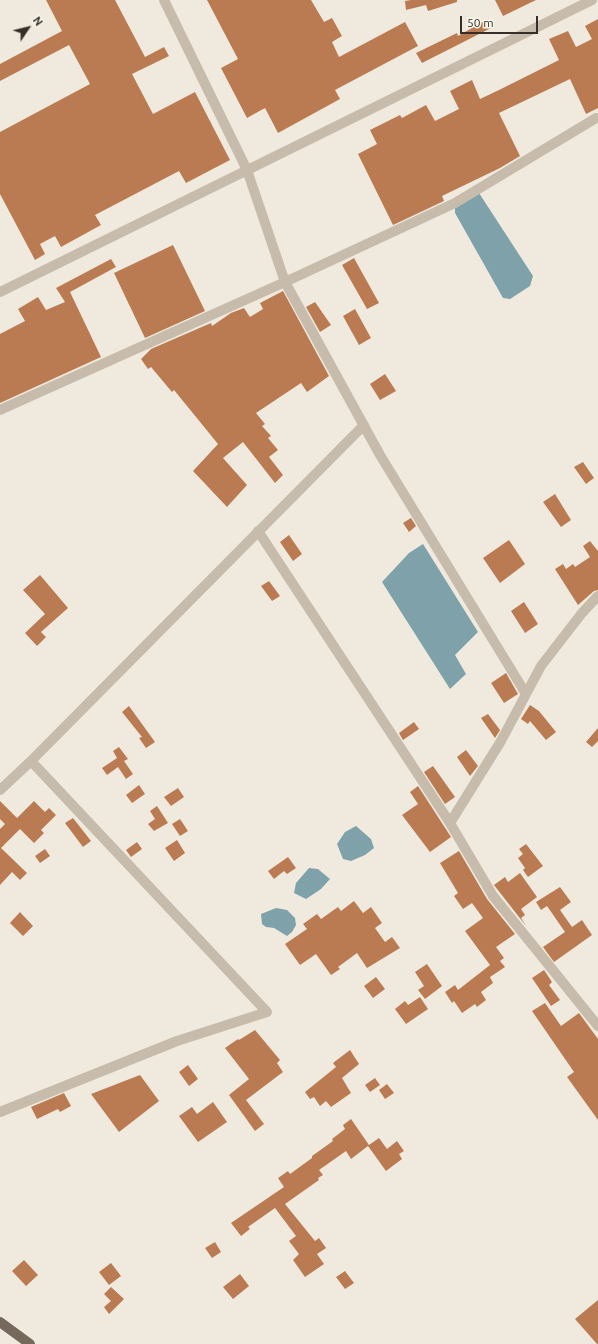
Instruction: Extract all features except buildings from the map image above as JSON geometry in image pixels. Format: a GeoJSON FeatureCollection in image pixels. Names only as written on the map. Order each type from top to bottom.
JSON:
{"type":"FeatureCollection","features":[{"type":"Feature","properties":{"kind":"main road"},"geometry":{"type":"LineString","coordinates":[[0,1322],[30,1344]]}},
{"type":"Feature","properties":{"kind":"street"},"geometry":{"type":"LineString","coordinates":[[164,0],[247,170],[285,282],[380,455],[526,694]]}},
{"type":"Feature","properties":{"kind":"street"},"geometry":{"type":"LineString","coordinates":[[0,292],[592,0]]}},
{"type":"Feature","properties":{"kind":"street"},"geometry":{"type":"LineString","coordinates":[[0,410],[285,282],[455,203],[596,118]]}},
{"type":"Feature","properties":{"kind":"street"},"geometry":{"type":"LineString","coordinates":[[0,790],[31,761],[364,425]]}},
{"type":"Feature","properties":{"kind":"street"},"geometry":{"type":"LineString","coordinates":[[258,531],[450,823],[493,896],[598,1026]]}},
{"type":"Feature","properties":{"kind":"street"},"geometry":{"type":"LineString","coordinates":[[450,823],[500,741],[541,666],[582,613],[598,596]]}},
{"type":"Feature","properties":{"kind":"street"},"geometry":{"type":"LineString","coordinates":[[0,1112],[178,1041],[267,1012],[31,761]]}},
{"type":"Feature","properties":{"kind":"water"},"geometry":{"type":"Polygon","coordinates":[[[479,193],[533,276],[530,286],[510,299],[503,298],[455,213],[455,207],[479,193]]]}},
{"type":"Feature","properties":{"kind":"water"},"geometry":{"type":"Polygon","coordinates":[[[423,544],[478,632],[455,655],[466,674],[450,689],[382,582],[409,553],[423,544]]]}},
{"type":"Feature","properties":{"kind":"water"},"geometry":{"type":"Polygon","coordinates":[[[356,826],[371,839],[374,848],[365,855],[351,861],[343,859],[337,844],[345,832],[356,826]]]}},
{"type":"Feature","properties":{"kind":"water"},"geometry":{"type":"Polygon","coordinates":[[[309,868],[318,869],[330,879],[321,889],[306,899],[294,893],[296,883],[309,868]]]}},
{"type":"Feature","properties":{"kind":"water"},"geometry":{"type":"Polygon","coordinates":[[[276,908],[287,910],[295,918],[296,925],[292,932],[287,936],[274,928],[266,927],[262,924],[261,914],[276,908]]]}}]}
